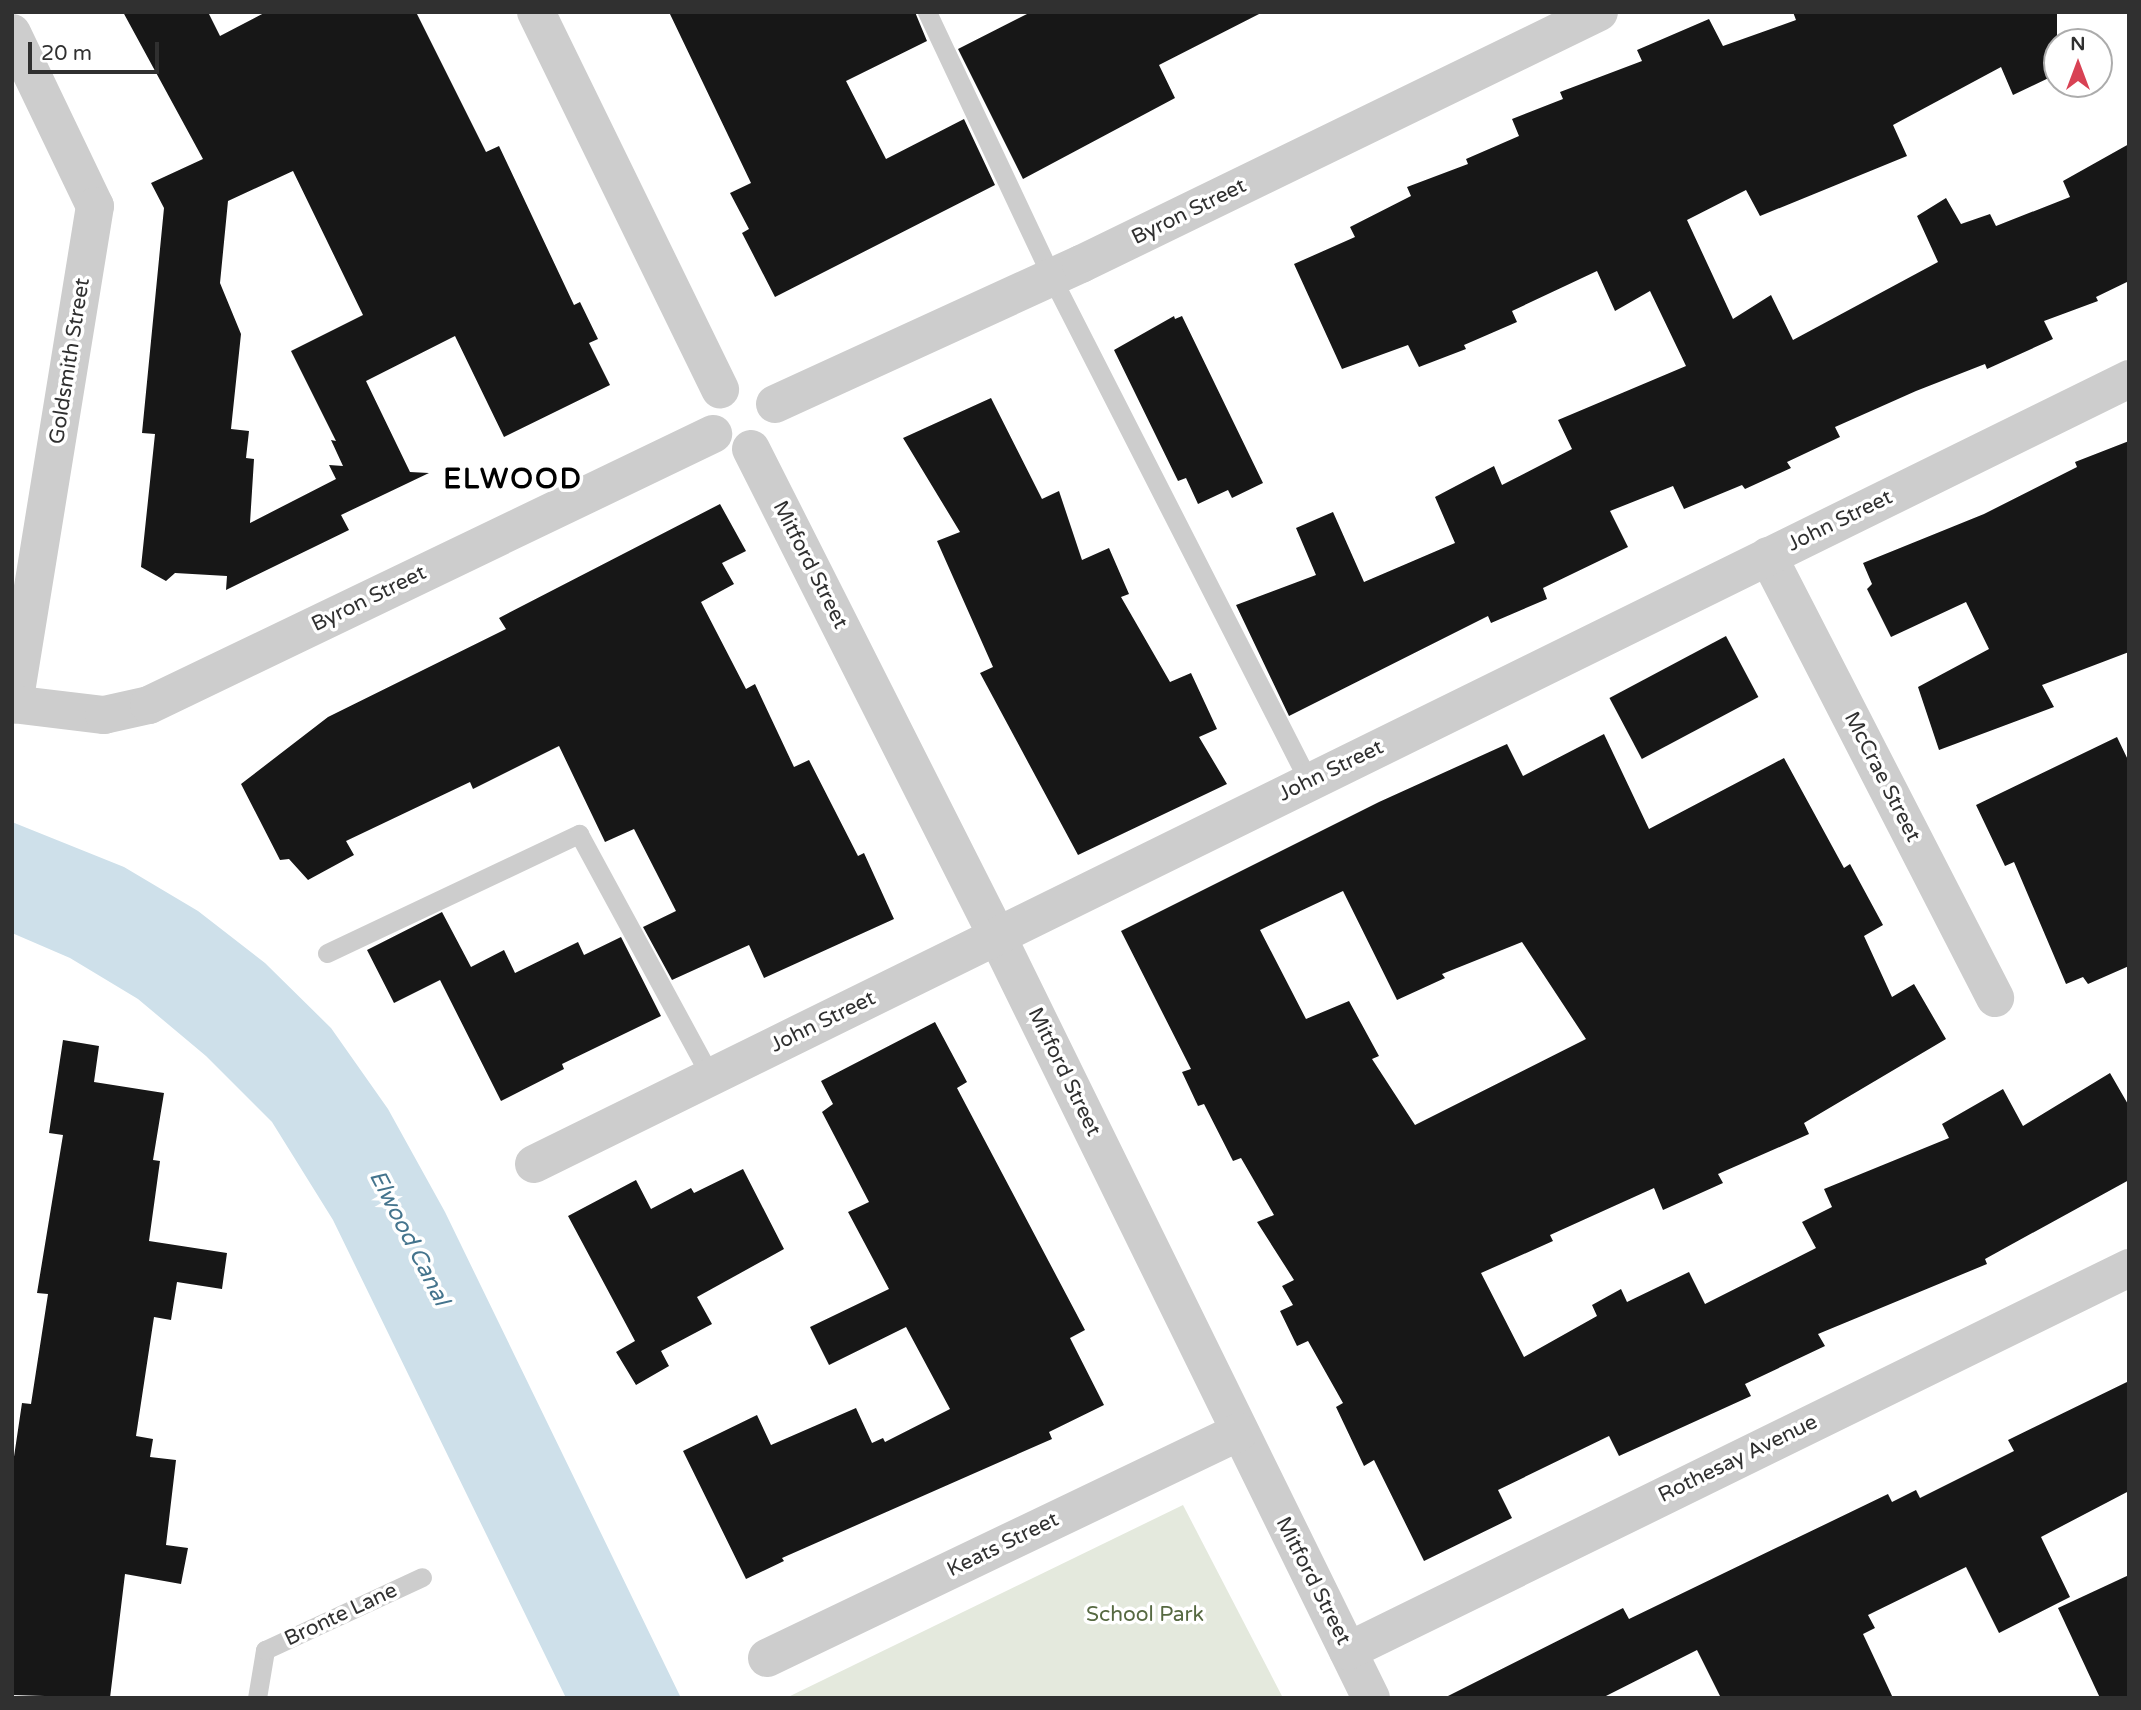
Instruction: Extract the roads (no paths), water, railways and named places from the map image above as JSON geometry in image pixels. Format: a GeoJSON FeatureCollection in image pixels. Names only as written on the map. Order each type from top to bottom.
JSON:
{"type":"FeatureCollection","features":[{"type":"Feature","properties":{"kind":"street"},"geometry":{"type":"LineString","coordinates":[[536,12],[719,389]]}},
{"type":"Feature","properties":{"kind":"street","name":"Byron Street"},"geometry":{"type":"LineString","coordinates":[[775,404],[1051,276],[1599,12]]}},
{"type":"Feature","properties":{"kind":"street","name":"Goldsmith Street"},"geometry":{"type":"LineString","coordinates":[[12,33],[94,206],[13,704]]}},
{"type":"Feature","properties":{"kind":"street","name":"John Street"},"geometry":{"type":"LineString","coordinates":[[534,1164],[2129,379]]}},
{"type":"Feature","properties":{"kind":"street"},"geometry":{"type":"LineString","coordinates":[[734,382],[751,382],[766,390],[775,404],[773,432],[751,449],[729,448],[713,434],[709,406],[719,389],[734,382]]}},
{"type":"Feature","properties":{"kind":"street","name":"Byron Street"},"geometry":{"type":"LineString","coordinates":[[13,704],[104,715],[149,705],[713,434]]}},
{"type":"Feature","properties":{"kind":"street","name":"Mitford Street"},"geometry":{"type":"LineString","coordinates":[[751,449],[997,936],[1371,1698]]}},
{"type":"Feature","properties":{"kind":"street","name":"McCrae Street"},"geometry":{"type":"LineString","coordinates":[[1768,556],[1995,998]]}},
{"type":"Feature","properties":{"kind":"street","name":"Rothesay Avenue"},"geometry":{"type":"LineString","coordinates":[[1348,1651],[2129,1268]]}},
{"type":"Feature","properties":{"kind":"street","name":"Keats Street"},"geometry":{"type":"LineString","coordinates":[[767,1658],[1239,1432]]}},
{"type":"Feature","properties":{"kind":"lane"},"geometry":{"type":"LineString","coordinates":[[927,12],[1051,276],[1309,782]]}},
{"type":"Feature","properties":{"kind":"lane"},"geometry":{"type":"LineString","coordinates":[[327,953],[579,834],[711,1077]]}},
{"type":"Feature","properties":{"kind":"lane","name":"Bronte Lane"},"geometry":{"type":"LineString","coordinates":[[257,1698],[265,1650],[422,1577]]}},
{"type":"Feature","properties":{"kind":"water","name":"Elwood Canal"},"geometry":{"type":"Polygon","coordinates":[[[12,822],[124,867],[198,911],[265,963],[331,1028],[388,1109],[445,1212],[681,1698],[566,1698],[333,1220],[272,1122],[206,1056],[138,999],[70,958],[12,933],[12,822]]]}},
{"type":"Feature","properties":{"kind":"district","name":"ELWOOD"},"geometry":{"type":"Point","coordinates":[513,479]}},
{"type":"Feature","properties":{"kind":"park label","name":"School Park"},"geometry":{"type":"Point","coordinates":[1145,1615]}}]}
